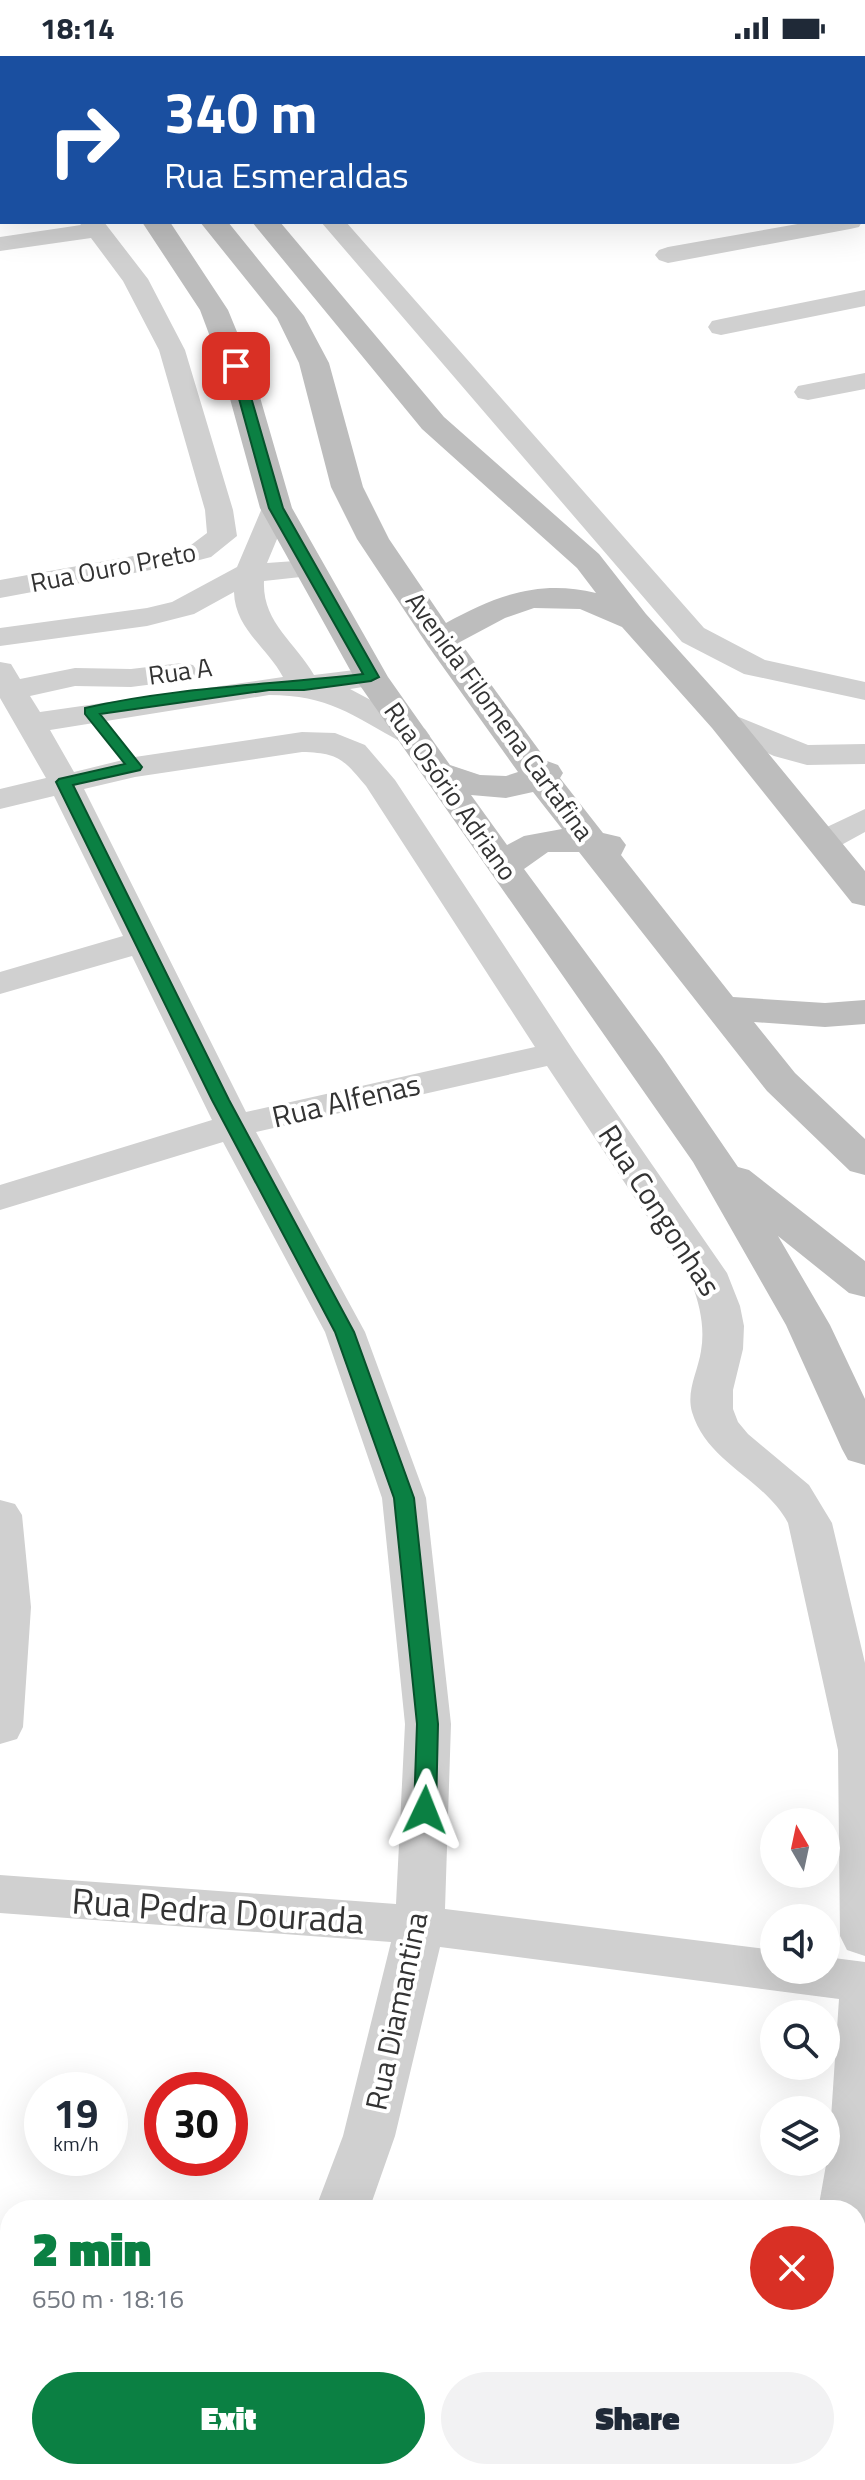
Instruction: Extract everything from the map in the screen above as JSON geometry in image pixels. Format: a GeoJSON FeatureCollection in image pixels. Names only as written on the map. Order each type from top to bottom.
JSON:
{"type":"FeatureCollection","features":[{"type":"Feature","properties":{"kind":"main road","name":"Rua Osório Adriano"},"geometry":{"type":"LineString","coordinates":[[157,224],[214,310],[236,366],[276,508],[371,677],[714,1162],[808,1325],[864,1443]]}},
{"type":"Feature","properties":{"kind":"main road","name":"Avenida Filomena Cartafina"},"geometry":{"type":"LineString","coordinates":[[216,224],[290,316],[314,363],[347,487],[373,539],[440,639],[534,769],[781,1082],[865,1162]]}},
{"type":"Feature","properties":{"kind":"main road"},"geometry":{"type":"LineString","coordinates":[[268,224],[433,423],[496,482],[572,545],[634,621],[724,721],[865,895]]}},
{"type":"Feature","properties":{"kind":"main road"},"geometry":{"type":"LineString","coordinates":[[440,639],[472,625],[498,608],[542,597],[598,602],[634,621]]}},
{"type":"Feature","properties":{"kind":"main road"},"geometry":{"type":"LineString","coordinates":[[534,769],[545,773],[532,781],[500,789],[482,800],[471,822],[497,837],[536,843],[566,840],[596,842],[607,845],[603,857]]}},
{"type":"Feature","properties":{"kind":"main road"},"geometry":{"type":"LineString","coordinates":[[441,774],[467,786],[500,789]]}},
{"type":"Feature","properties":{"kind":"main road"},"geometry":{"type":"LineString","coordinates":[[505,869],[511,858],[536,843]]}},
{"type":"Feature","properties":{"kind":"main road"},"geometry":{"type":"LineString","coordinates":[[721,1008],[825,1015],[865,1012]]}},
{"type":"Feature","properties":{"kind":"main road","name":"Rua Osório Adriano"},"geometry":{"type":"LineString","coordinates":[[714,1162],[865,1283]]}},
{"type":"Feature","properties":{"kind":"street"},"geometry":{"type":"LineString","coordinates":[[335,224],[693,635],[755,667],[865,691]]}},
{"type":"Feature","properties":{"kind":"street"},"geometry":{"type":"LineString","coordinates":[[668,255],[839,224]]}},
{"type":"Feature","properties":{"kind":"street"},"geometry":{"type":"LineString","coordinates":[[0,244],[94,226]]}},
{"type":"Feature","properties":{"kind":"street","name":"Rua Ouro Preto"},"geometry":{"type":"LineString","coordinates":[[5,584],[178,557],[201,551],[222,536],[219,510],[172,350],[135,279],[94,226]]}},
{"type":"Feature","properties":{"kind":"street"},"geometry":{"type":"LineString","coordinates":[[721,327],[865,298]]}},
{"type":"Feature","properties":{"kind":"street"},"geometry":{"type":"LineString","coordinates":[[808,392],[865,381]]}},
{"type":"Feature","properties":{"kind":"street"},"geometry":{"type":"LineString","coordinates":[[276,508],[247,573],[246,586],[252,613],[260,627],[284,653],[304,686],[342,697],[414,736]]}},
{"type":"Feature","properties":{"kind":"street"},"geometry":{"type":"LineString","coordinates":[[0,655],[50,637],[183,608],[214,594],[247,573],[309,569]]}},
{"type":"Feature","properties":{"kind":"street"},"geometry":{"type":"LineString","coordinates":[[0,799],[135,767],[90,711],[75,677],[50,637],[5,584]]}},
{"type":"Feature","properties":{"kind":"street"},"geometry":{"type":"LineString","coordinates":[[0,637],[50,637],[232,622],[260,627]]}},
{"type":"Feature","properties":{"kind":"street","name":"Rua A"},"geometry":{"type":"LineString","coordinates":[[6,680],[131,678],[284,653]]}},
{"type":"Feature","properties":{"kind":"street","name":"Rua A"},"geometry":{"type":"LineString","coordinates":[[30,723],[90,711],[269,686],[304,686],[371,677]]}},
{"type":"Feature","properties":{"kind":"street","name":"Rua Diamantina"},"geometry":{"type":"LineString","coordinates":[[6,680],[64,782],[234,1126],[345,1332],[404,1498],[428,1724],[420,1925],[369,2136],[346,2200]]}},
{"type":"Feature","properties":{"kind":"street"},"geometry":{"type":"LineString","coordinates":[[724,721],[773,745],[807,755],[865,754]]}},
{"type":"Feature","properties":{"kind":"street","name":"Rua Congonhas"},"geometry":{"type":"LineString","coordinates":[[135,767],[302,742],[335,743],[354,752],[379,780],[557,1053],[707,1273],[720,1302],[725,1323],[724,1342],[712,1389],[712,1408],[721,1428],[735,1446],[787,1488],[798,1500],[810,1523],[862,1750],[865,1936]]}},
{"type":"Feature","properties":{"kind":"street"},"geometry":{"type":"LineString","coordinates":[[822,842],[865,819]]}},
{"type":"Feature","properties":{"kind":"street"},"geometry":{"type":"LineString","coordinates":[[0,983],[141,942]]}},
{"type":"Feature","properties":{"kind":"street","name":"Rua Alfenas"},"geometry":{"type":"LineString","coordinates":[[0,1198],[234,1126],[557,1053]]}},
{"type":"Feature","properties":{"kind":"street"},"geometry":{"type":"LineString","coordinates":[[0,1515],[8,1607],[0,1727]]}},
{"type":"Feature","properties":{"kind":"street","name":"Rua Pedra Dourada"},"geometry":{"type":"LineString","coordinates":[[0,1894],[420,1925],[865,1982]]}},
{"type":"Feature","properties":{"kind":"street"},"geometry":{"type":"LineString","coordinates":[[847,2200],[855,2148],[865,1994]]}},
{"type":"Feature","properties":{"kind":"route"},"geometry":{"type":"LineString","coordinates":[[236,366],[276,508],[371,677],[304,686],[269,686],[90,711],[135,767],[64,782],[221,1100],[345,1332],[404,1498],[428,1724],[425,1810]]}}]}
